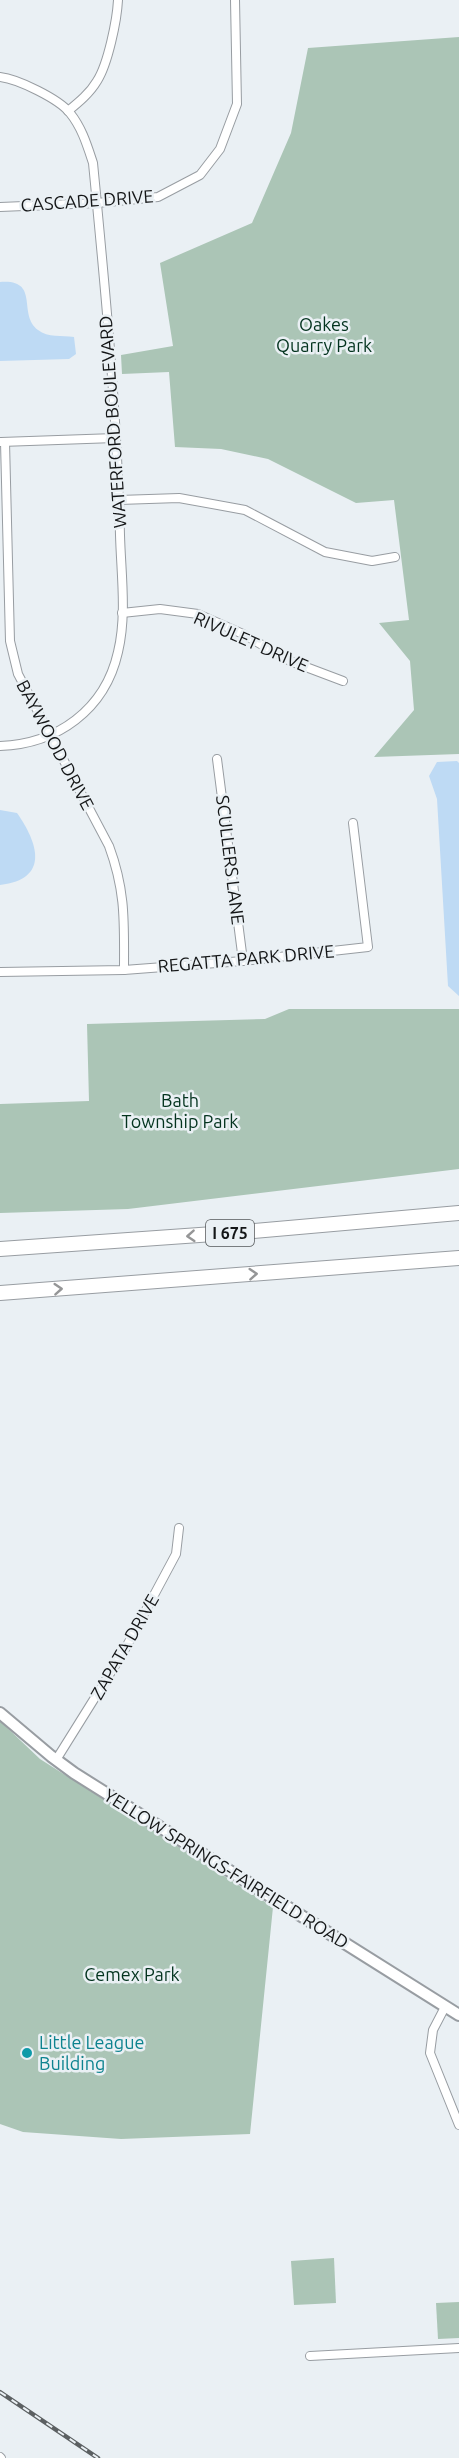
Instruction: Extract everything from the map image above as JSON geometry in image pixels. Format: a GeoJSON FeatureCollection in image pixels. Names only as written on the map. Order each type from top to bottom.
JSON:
{"type":"FeatureCollection","features":[{"type":"Feature","properties":{"kind":"highway"},"geometry":{"type":"LineString","coordinates":[[242,1232],[459,1205]]}},
{"type":"Feature","properties":{"kind":"highway","name":"I 675"},"geometry":{"type":"LineString","coordinates":[[0,1249],[242,1232],[459,1213]]}},
{"type":"Feature","properties":{"kind":"highway"},"geometry":{"type":"LineString","coordinates":[[0,1293],[459,1258]]}},
{"type":"Feature","properties":{"kind":"highway"},"geometry":{"type":"LineString","coordinates":[[370,1265],[459,1264]]}},
{"type":"Feature","properties":{"kind":"main road","name":"YELLOW SPRINGS-FAIRFIELD ROAD"},"geometry":{"type":"LineString","coordinates":[[0,1713],[56,1760],[459,2015]]}},
{"type":"Feature","properties":{"kind":"street"},"geometry":{"type":"LineString","coordinates":[[68,111],[82,100],[99,80],[116,23],[118,0]]}},
{"type":"Feature","properties":{"kind":"street","name":"CASCADE DRIVE"},"geometry":{"type":"LineString","coordinates":[[0,207],[97,203],[158,197],[200,175],[220,149],[237,104],[235,0]]}},
{"type":"Feature","properties":{"kind":"street","name":"WATERFORD BOULEVARD"},"geometry":{"type":"LineString","coordinates":[[0,77],[34,89],[68,111],[84,135],[93,163],[119,500],[122,613],[118,653],[104,688],[81,718],[50,736],[21,745],[0,746]]}},
{"type":"Feature","properties":{"kind":"street"},"geometry":{"type":"LineString","coordinates":[[2,442],[115,438]]}},
{"type":"Feature","properties":{"kind":"street","name":"BAYWOOD DRIVE"},"geometry":{"type":"LineString","coordinates":[[2,442],[10,641],[18,674],[108,846],[119,874],[124,902],[124,970]]}},
{"type":"Feature","properties":{"kind":"street"},"geometry":{"type":"LineString","coordinates":[[119,500],[178,498],[245,510],[325,552],[372,561],[395,557]]}},
{"type":"Feature","properties":{"kind":"street","name":"RIVULET DRIVE"},"geometry":{"type":"LineString","coordinates":[[122,613],[160,609],[198,614],[243,634],[290,661],[343,681]]}},
{"type":"Feature","properties":{"kind":"street","name":"SCULLERS LANE"},"geometry":{"type":"LineString","coordinates":[[217,759],[243,962]]}},
{"type":"Feature","properties":{"kind":"street","name":"REGATTA PARK DRIVE"},"geometry":{"type":"LineString","coordinates":[[0,972],[124,970],[243,962],[368,947],[353,823]]}},
{"type":"Feature","properties":{"kind":"street","name":"ZAPATA DRIVE"},"geometry":{"type":"LineString","coordinates":[[56,1760],[124,1651],[176,1554],[179,1528]]}},
{"type":"Feature","properties":{"kind":"street"},"geometry":{"type":"LineString","coordinates":[[445,2007],[433,2030],[430,2053],[459,2125]]}},
{"type":"Feature","properties":{"kind":"street"},"geometry":{"type":"LineString","coordinates":[[310,2356],[459,2348]]}},
{"type":"Feature","properties":{"kind":"green space","name":"Oakes Quarry Park"},"geometry":{"type":"Polygon","coordinates":[[[459,37],[459,754],[374,757],[414,710],[410,661],[379,623],[409,620],[394,500],[356,503],[268,459],[221,449],[175,447],[169,372],[122,374],[121,355],[173,346],[160,263],[252,223],[291,133],[308,48],[459,37]]]}},
{"type":"Feature","properties":{"kind":"green space","name":"Bath Township Park"},"geometry":{"type":"Polygon","coordinates":[[[289,1009],[459,1009],[459,1169],[128,1209],[0,1213],[0,1104],[89,1101],[87,1024],[265,1019],[289,1009]]]}},
{"type":"Feature","properties":{"kind":"green space","name":"Cemex Park"},"geometry":{"type":"Polygon","coordinates":[[[0,1721],[40,1759],[273,1907],[250,2134],[121,2139],[23,2132],[0,2124],[0,1721]]]}},
{"type":"Feature","properties":{"kind":"green space"},"geometry":{"type":"Polygon","coordinates":[[[334,2258],[336,2303],[294,2305],[291,2261],[334,2258]]]}},
{"type":"Feature","properties":{"kind":"green space"},"geometry":{"type":"Polygon","coordinates":[[[459,2302],[459,2338],[438,2339],[436,2303],[459,2302]]]}},
{"type":"Feature","properties":{"kind":"water"},"geometry":{"type":"Polygon","coordinates":[[[0,282],[13,283],[25,292],[29,315],[38,330],[55,336],[74,337],[76,354],[69,359],[0,361],[0,282]]]}},
{"type":"Feature","properties":{"kind":"water"},"geometry":{"type":"Polygon","coordinates":[[[457,761],[459,763],[459,996],[448,986],[437,799],[429,776],[437,762],[457,761]]]}},
{"type":"Feature","properties":{"kind":"water"},"geometry":{"type":"Polygon","coordinates":[[[0,810],[17,813],[30,836],[35,858],[33,867],[27,875],[16,881],[0,885],[0,810]]]}},
{"type":"Feature","properties":{"kind":"railway"},"geometry":{"type":"LineString","coordinates":[[0,2392],[98,2458]]}},
{"type":"Feature","properties":{"kind":"place","name":"Little League Building"},"geometry":{"type":"Point","coordinates":[27,2053]}}]}
